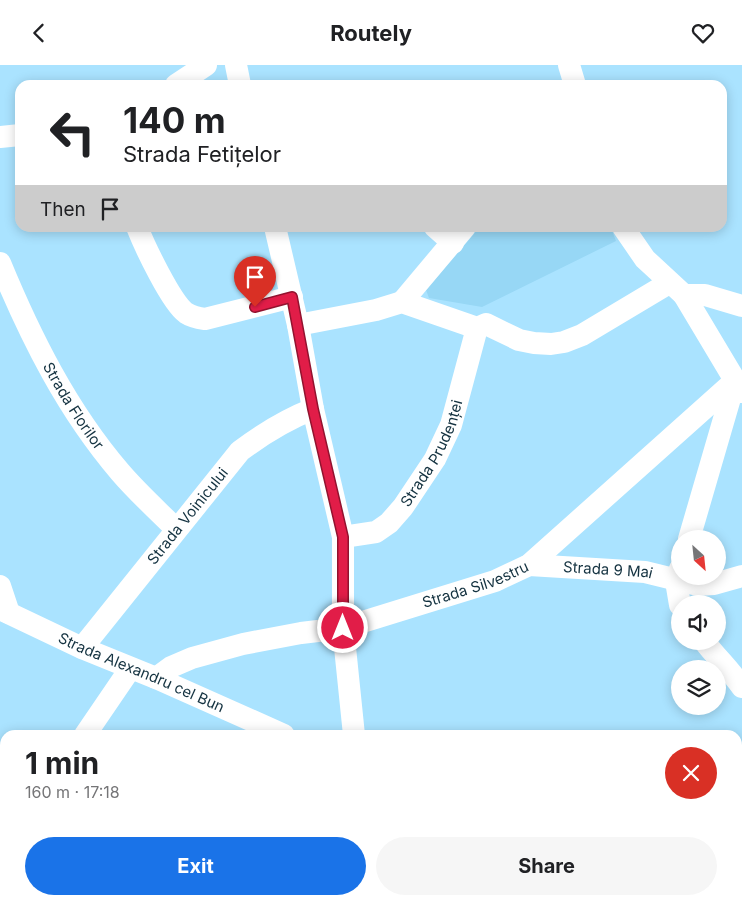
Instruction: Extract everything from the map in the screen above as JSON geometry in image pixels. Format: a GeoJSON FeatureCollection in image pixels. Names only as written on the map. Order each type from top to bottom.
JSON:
{"type":"FeatureCollection","features":[{"type":"Feature","properties":{"kind":"street"},"geometry":{"type":"LineString","coordinates":[[184,80],[206,65]]}},
{"type":"Feature","properties":{"kind":"street"},"geometry":{"type":"LineString","coordinates":[[236,65],[239,80]]}},
{"type":"Feature","properties":{"kind":"street"},"geometry":{"type":"LineString","coordinates":[[569,65],[574,80]]}},
{"type":"Feature","properties":{"kind":"street"},"geometry":{"type":"LineString","coordinates":[[0,137],[15,136]]}},
{"type":"Feature","properties":{"kind":"street"},"geometry":{"type":"LineString","coordinates":[[139,232],[155,266],[176,301],[185,312],[195,318],[205,319],[292,297]]}},
{"type":"Feature","properties":{"kind":"street"},"geometry":{"type":"LineString","coordinates":[[276,232],[298,325],[313,409],[343,537],[343,628],[353,730]]}},
{"type":"Feature","properties":{"kind":"street"},"geometry":{"type":"LineString","coordinates":[[626,232],[645,259],[677,289],[739,386],[692,530]]}},
{"type":"Feature","properties":{"kind":"street"},"geometry":{"type":"LineString","coordinates":[[298,325],[376,310],[402,302],[459,235]]}},
{"type":"Feature","properties":{"kind":"street","name":"Strada Florilor"},"geometry":{"type":"LineString","coordinates":[[0,263],[44,361],[67,399],[120,472],[176,529]]}},
{"type":"Feature","properties":{"kind":"street"},"geometry":{"type":"LineString","coordinates":[[402,302],[477,328],[486,324],[520,340],[551,344],[564,342],[582,335],[677,289],[742,306]]}},
{"type":"Feature","properties":{"kind":"street","name":"Strada Prudenței"},"geometry":{"type":"LineString","coordinates":[[343,537],[376,531],[389,523],[403,507],[435,459],[451,425],[477,328]]}},
{"type":"Feature","properties":{"kind":"street","name":"Strada Silvestru"},"geometry":{"type":"LineString","coordinates":[[156,678],[171,667],[192,658],[243,644],[301,633],[343,628],[495,581],[529,565],[739,386]]}},
{"type":"Feature","properties":{"kind":"street","name":"Strada Voinicului"},"geometry":{"type":"LineString","coordinates":[[82,648],[240,451],[269,429],[313,409]]}},
{"type":"Feature","properties":{"kind":"street","name":"Strada 9 Mai"},"geometry":{"type":"LineString","coordinates":[[529,565],[671,574]]}},
{"type":"Feature","properties":{"kind":"street","name":"Strada 9 Mai"},"geometry":{"type":"LineString","coordinates":[[726,581],[742,576]]}},
{"type":"Feature","properties":{"kind":"street"},"geometry":{"type":"LineString","coordinates":[[0,585],[5,611]]}},
{"type":"Feature","properties":{"kind":"street","name":"Strada Alexandru cel Bun"},"geometry":{"type":"LineString","coordinates":[[5,611],[82,648],[156,678],[273,730]]}},
{"type":"Feature","properties":{"kind":"street"},"geometry":{"type":"LineString","coordinates":[[711,650],[742,687]]}},
{"type":"Feature","properties":{"kind":"street"},"geometry":{"type":"LineString","coordinates":[[88,730],[130,669]]}},
{"type":"Feature","properties":{"kind":"shaded area"},"geometry":{"type":"Polygon","coordinates":[[[476,232],[613,232],[616,241],[482,307],[429,298],[426,290],[476,232]]]}},
{"type":"Feature","properties":{"kind":"route"},"geometry":{"type":"LineString","coordinates":[[255,307],[292,297],[313,409],[343,537],[343,628]]}}]}
